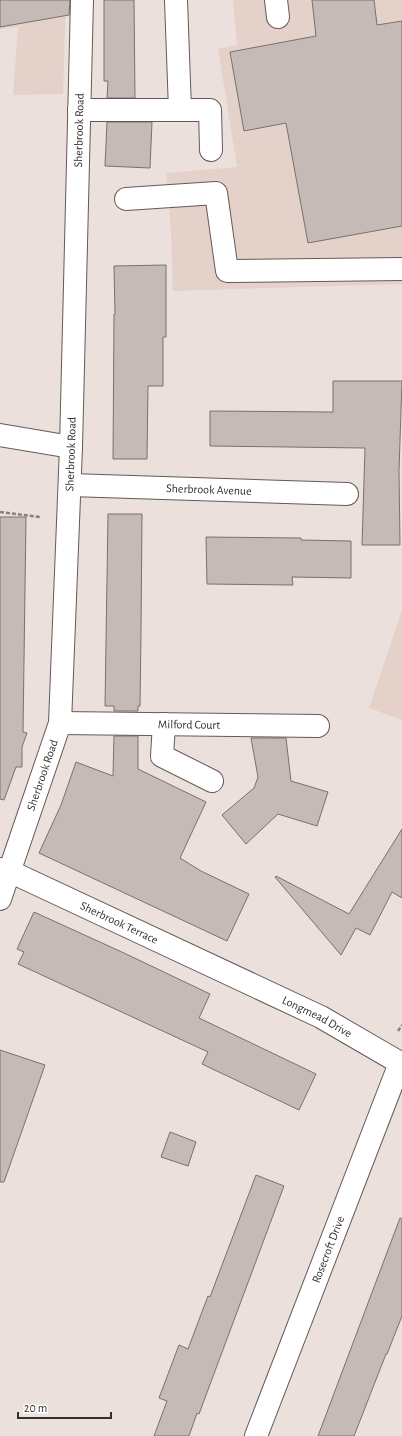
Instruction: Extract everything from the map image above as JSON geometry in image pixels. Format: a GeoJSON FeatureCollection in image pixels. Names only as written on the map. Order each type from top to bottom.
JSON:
{"type":"FeatureCollection","features":[{"type":"Feature","properties":{"kind":"street","name":"Sherbrook Road"},"geometry":{"type":"LineString","coordinates":[[0,898],[4,870],[60,723],[70,485],[82,0]]}},
{"type":"Feature","properties":{"kind":"street"},"geometry":{"type":"LineString","coordinates":[[176,0],[180,110]]}},
{"type":"Feature","properties":{"kind":"street"},"geometry":{"type":"LineString","coordinates":[[80,110],[210,110],[211,150]]}},
{"type":"Feature","properties":{"kind":"street"},"geometry":{"type":"LineString","coordinates":[[126,198],[216,193],[227,271],[402,269]]}},
{"type":"Feature","properties":{"kind":"street"},"geometry":{"type":"LineString","coordinates":[[0,435],[71,447]]}},
{"type":"Feature","properties":{"kind":"street","name":"Sherbrook Avenue"},"geometry":{"type":"LineString","coordinates":[[70,485],[347,494]]}},
{"type":"Feature","properties":{"kind":"street","name":"Milford Court"},"geometry":{"type":"LineString","coordinates":[[60,723],[318,726]]}},
{"type":"Feature","properties":{"kind":"street"},"geometry":{"type":"LineString","coordinates":[[164,724],[162,756],[212,780]]}},
{"type":"Feature","properties":{"kind":"street","name":"Sherbrook Terrace"},"geometry":{"type":"LineString","coordinates":[[4,870],[229,974]]}},
{"type":"Feature","properties":{"kind":"street","name":"Longmead Drive"},"geometry":{"type":"LineString","coordinates":[[229,974],[321,1017],[401,1063]]}},
{"type":"Feature","properties":{"kind":"street","name":"Rosecroft Drive"},"geometry":{"type":"LineString","coordinates":[[256,1436],[401,1063]]}},
{"type":"Feature","properties":{"kind":"path"},"geometry":{"type":"LineString","coordinates":[[0,512],[68,520]]}},
{"type":"Feature","properties":{"kind":"shaded area"},"geometry":{"type":"Polygon","coordinates":[[[0,0],[66,0],[63,94],[13,95],[18,27],[0,29],[0,0]]]}},
{"type":"Feature","properties":{"kind":"shaded area"},"geometry":{"type":"Polygon","coordinates":[[[233,0],[402,0],[402,284],[173,291],[171,232],[166,173],[237,167],[218,49],[237,45],[233,0]]]}},
{"type":"Feature","properties":{"kind":"shaded area"},"geometry":{"type":"Polygon","coordinates":[[[402,610],[402,720],[369,708],[402,610]]]}},
{"type":"Feature","properties":{"kind":"building"},"geometry":{"type":"Polygon","coordinates":[[[0,0],[70,0],[69,15],[0,27],[0,0]]]}},
{"type":"Feature","properties":{"kind":"building"},"geometry":{"type":"Polygon","coordinates":[[[104,0],[134,0],[135,98],[107,98],[108,81],[104,81],[104,0]]]}},
{"type":"Feature","properties":{"kind":"building"},"geometry":{"type":"Polygon","coordinates":[[[312,0],[374,0],[377,25],[402,21],[402,226],[308,243],[286,123],[244,131],[230,52],[316,36],[312,0]]]}},
{"type":"Feature","properties":{"kind":"building"},"geometry":{"type":"Polygon","coordinates":[[[107,122],[152,122],[150,168],[105,166],[107,122]]]}},
{"type":"Feature","properties":{"kind":"building"},"geometry":{"type":"Polygon","coordinates":[[[166,265],[166,337],[163,337],[163,386],[148,386],[147,459],[113,459],[115,314],[114,266],[166,265]]]}},
{"type":"Feature","properties":{"kind":"building"},"geometry":{"type":"Polygon","coordinates":[[[333,381],[402,381],[399,471],[400,545],[362,545],[365,448],[210,446],[210,411],[333,412],[333,381]]]}},
{"type":"Feature","properties":{"kind":"building"},"geometry":{"type":"Polygon","coordinates":[[[108,514],[142,514],[140,706],[138,706],[138,711],[114,711],[114,706],[105,706],[108,514]]]}},
{"type":"Feature","properties":{"kind":"building"},"geometry":{"type":"Polygon","coordinates":[[[0,517],[26,517],[23,732],[27,733],[22,747],[22,767],[16,767],[4,800],[0,799],[0,517]]]}},
{"type":"Feature","properties":{"kind":"building"},"geometry":{"type":"Polygon","coordinates":[[[206,537],[301,538],[301,540],[351,541],[351,578],[292,577],[293,585],[207,584],[206,537]]]}},
{"type":"Feature","properties":{"kind":"building"},"geometry":{"type":"Polygon","coordinates":[[[114,736],[138,736],[138,769],[206,802],[180,858],[201,871],[249,894],[227,941],[39,853],[61,805],[76,762],[113,776],[114,736]]]}},
{"type":"Feature","properties":{"kind":"building"},"geometry":{"type":"Polygon","coordinates":[[[251,738],[286,738],[291,781],[328,792],[317,826],[278,814],[246,844],[222,815],[254,788],[258,777],[251,738]]]}},
{"type":"Feature","properties":{"kind":"building"},"geometry":{"type":"Polygon","coordinates":[[[402,829],[402,898],[392,892],[370,935],[356,928],[341,955],[275,877],[276,876],[349,914],[402,829]]]}},
{"type":"Feature","properties":{"kind":"building"},"geometry":{"type":"Polygon","coordinates":[[[34,912],[210,994],[199,1018],[316,1074],[299,1110],[202,1064],[208,1052],[18,964],[24,952],[17,949],[34,912]]]}},
{"type":"Feature","properties":{"kind":"building"},"geometry":{"type":"Polygon","coordinates":[[[0,1050],[45,1065],[4,1182],[0,1182],[0,1050]]]}},
{"type":"Feature","properties":{"kind":"building"},"geometry":{"type":"Polygon","coordinates":[[[170,1132],[196,1142],[188,1166],[161,1157],[170,1132]]]}},
{"type":"Feature","properties":{"kind":"building"},"geometry":{"type":"Polygon","coordinates":[[[256,1175],[284,1186],[199,1414],[197,1413],[189,1436],[154,1436],[167,1401],[159,1398],[179,1345],[188,1349],[208,1296],[210,1297],[256,1175]]]}},
{"type":"Feature","properties":{"kind":"building"},"geometry":{"type":"Polygon","coordinates":[[[400,1218],[402,1219],[402,1316],[354,1436],[318,1436],[400,1218]]]}}]}
